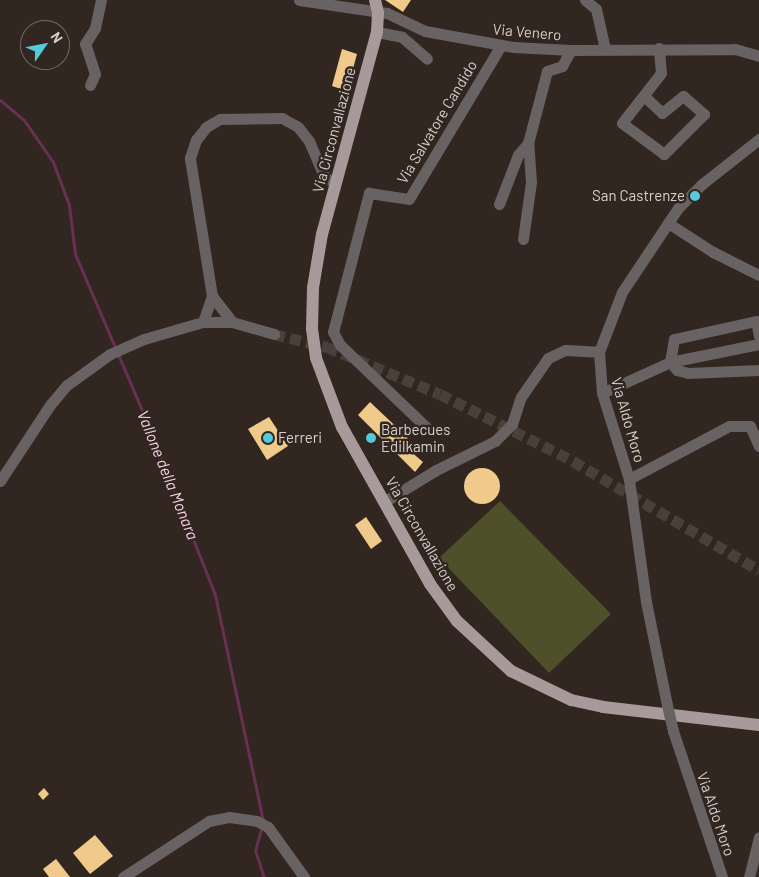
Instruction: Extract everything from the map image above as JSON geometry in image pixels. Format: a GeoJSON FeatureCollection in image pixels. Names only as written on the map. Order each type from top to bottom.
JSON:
{"type":"FeatureCollection","features":[{"type":"Feature","properties":{"kind":"main road","name":"Via Circonvallazione"},"geometry":{"type":"LineString","coordinates":[[375,0],[378,13],[377,32],[322,234],[314,288],[312,329],[316,358],[338,418],[430,584],[457,621],[511,672],[539,687],[587,703],[759,725]]}},
{"type":"Feature","properties":{"kind":"street"},"geometry":{"type":"LineString","coordinates":[[90,85],[95,74],[85,44],[95,28],[101,0]]}},
{"type":"Feature","properties":{"kind":"street","name":"Via Venero"},"geometry":{"type":"LineString","coordinates":[[298,0],[386,13],[425,31],[501,45],[571,50],[735,49],[759,56]]}},
{"type":"Feature","properties":{"kind":"street"},"geometry":{"type":"LineString","coordinates":[[585,0],[596,9],[605,49]]}},
{"type":"Feature","properties":{"kind":"street"},"geometry":{"type":"LineString","coordinates":[[377,32],[402,37],[427,59]]}},
{"type":"Feature","properties":{"kind":"street","name":"Via Salvatore Candido"},"geometry":{"type":"LineString","coordinates":[[428,428],[340,345],[333,332],[369,193],[409,199],[501,45]]}},
{"type":"Feature","properties":{"kind":"street"},"geometry":{"type":"LineString","coordinates":[[644,96],[662,113],[683,96],[704,114],[664,154],[622,123],[661,73],[659,48]]}},
{"type":"Feature","properties":{"kind":"street"},"geometry":{"type":"LineString","coordinates":[[523,239],[531,182],[528,143],[547,71],[562,66],[571,50]]}},
{"type":"Feature","properties":{"kind":"street"},"geometry":{"type":"LineString","coordinates":[[232,322],[212,296],[190,167],[196,140],[206,127],[220,119],[282,118],[298,127],[309,141],[324,177],[336,183]]}},
{"type":"Feature","properties":{"kind":"street","name":"Via Aldo Moro"},"geometry":{"type":"LineString","coordinates":[[722,877],[673,731],[646,602],[629,479],[602,393],[599,352],[622,292],[688,196],[759,139]]}},
{"type":"Feature","properties":{"kind":"street"},"geometry":{"type":"LineString","coordinates":[[499,204],[518,155],[528,143]]}},
{"type":"Feature","properties":{"kind":"street"},"geometry":{"type":"LineString","coordinates":[[668,223],[713,252],[759,275]]}},
{"type":"Feature","properties":{"kind":"street"},"geometry":{"type":"LineString","coordinates":[[203,322],[212,296]]}},
{"type":"Feature","properties":{"kind":"street"},"geometry":{"type":"LineString","coordinates":[[670,362],[674,339],[709,333],[756,321],[759,336]]}},
{"type":"Feature","properties":{"kind":"street"},"geometry":{"type":"LineString","coordinates":[[0,481],[50,405],[67,385],[94,363],[144,339],[203,322],[232,322],[274,334]]}},
{"type":"Feature","properties":{"kind":"street"},"geometry":{"type":"LineString","coordinates":[[709,333],[715,353]]}},
{"type":"Feature","properties":{"kind":"street"},"geometry":{"type":"LineString","coordinates":[[602,393],[670,362],[759,344]]}},
{"type":"Feature","properties":{"kind":"street"},"geometry":{"type":"LineString","coordinates":[[384,502],[436,470],[495,440],[512,424],[521,397],[548,358],[565,350],[599,352]]}},
{"type":"Feature","properties":{"kind":"street"},"geometry":{"type":"LineString","coordinates":[[670,362],[677,370],[688,373],[759,370]]}},
{"type":"Feature","properties":{"kind":"street"},"geometry":{"type":"LineString","coordinates":[[629,479],[729,426],[750,426],[759,446]]}},
{"type":"Feature","properties":{"kind":"street"},"geometry":{"type":"LineString","coordinates":[[124,877],[209,821],[229,817],[263,824],[304,877]]}},
{"type":"Feature","properties":{"kind":"street"},"geometry":{"type":"LineString","coordinates":[[749,877],[759,836]]}},
{"type":"Feature","properties":{"kind":"green space"},"geometry":{"type":"Polygon","coordinates":[[[500,501],[611,614],[549,673],[439,558],[500,501]]]}},
{"type":"Feature","properties":{"kind":"building"},"geometry":{"type":"Polygon","coordinates":[[[385,0],[411,0],[403,12],[385,0]]]}},
{"type":"Feature","properties":{"kind":"building"},"geometry":{"type":"Polygon","coordinates":[[[342,49],[357,54],[347,91],[332,86],[342,49]]]}},
{"type":"Feature","properties":{"kind":"building"},"geometry":{"type":"Polygon","coordinates":[[[370,402],[408,438],[402,444],[423,462],[415,472],[358,415],[370,402]]]}},
{"type":"Feature","properties":{"kind":"building","name":"Ferreri"},"geometry":{"type":"Polygon","coordinates":[[[269,417],[288,446],[267,460],[248,429],[269,417]]]}},
{"type":"Feature","properties":{"kind":"building"},"geometry":{"type":"Polygon","coordinates":[[[482,468],[489,469],[495,473],[499,479],[499,493],[495,499],[489,503],[482,504],[475,503],[469,499],[465,493],[464,486],[465,479],[469,473],[475,469],[482,468]]]}},
{"type":"Feature","properties":{"kind":"building"},"geometry":{"type":"Polygon","coordinates":[[[366,517],[382,541],[371,549],[355,525],[366,517]]]}},
{"type":"Feature","properties":{"kind":"building"},"geometry":{"type":"Polygon","coordinates":[[[44,788],[49,794],[43,800],[38,794],[44,788]]]}},
{"type":"Feature","properties":{"kind":"building"},"geometry":{"type":"Polygon","coordinates":[[[95,835],[113,856],[90,874],[73,853],[95,835]]]}},
{"type":"Feature","properties":{"kind":"building"},"geometry":{"type":"Polygon","coordinates":[[[56,859],[70,877],[49,877],[43,869],[56,859]]]}},
{"type":"Feature","properties":{"kind":"waterway","name":"Vallone della Monara"},"geometry":{"type":"LineString","coordinates":[[0,100],[24,120],[53,162],[69,205],[75,254],[145,417],[215,595],[263,820]]}},
{"type":"Feature","properties":{"kind":"waterway","name":"Vallone della Monara"},"geometry":{"type":"LineString","coordinates":[[262,826],[255,850],[264,877]]}},
{"type":"Feature","properties":{"kind":"tunnel"},"geometry":{"type":"LineString","coordinates":[[274,334],[327,347],[440,394],[573,461],[759,570]]}},
{"type":"Feature","properties":{"kind":"place","name":"San Castrenze"},"geometry":{"type":"Point","coordinates":[695,196]}},
{"type":"Feature","properties":{"kind":"place","name":"Ferreri"},"geometry":{"type":"Point","coordinates":[268,438]}},
{"type":"Feature","properties":{"kind":"place","name":"Barbecues Edilkamin"},"geometry":{"type":"Point","coordinates":[371,438]}}]}
